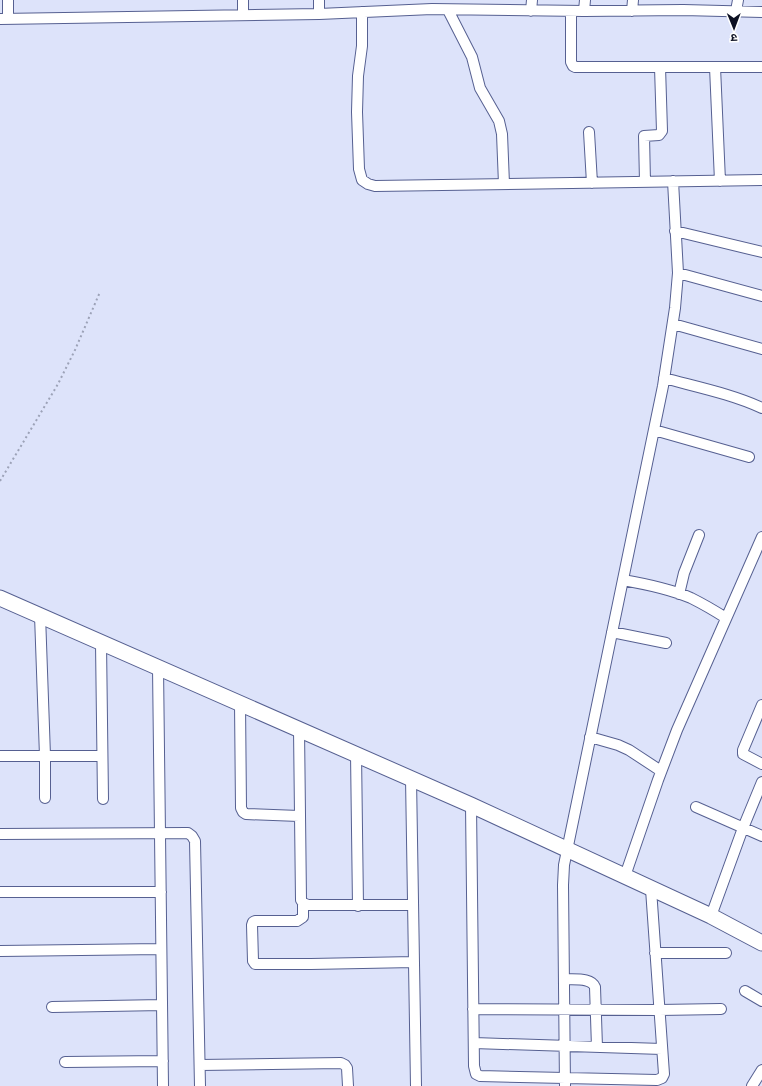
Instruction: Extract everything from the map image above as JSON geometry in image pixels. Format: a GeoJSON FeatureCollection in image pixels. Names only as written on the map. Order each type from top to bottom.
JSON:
{"type":"FeatureCollection","features":[{"type":"Feature","properties":{"kind":"street"},"geometry":{"type":"LineString","coordinates":[[8,0],[4,19],[319,14],[362,12],[432,5],[448,10],[531,11],[632,11],[684,5],[736,11],[762,12]]}},
{"type":"Feature","properties":{"kind":"street"},"geometry":{"type":"LineString","coordinates":[[243,0],[243,15]]}},
{"type":"Feature","properties":{"kind":"street"},"geometry":{"type":"LineString","coordinates":[[319,0],[319,14]]}},
{"type":"Feature","properties":{"kind":"street"},"geometry":{"type":"LineString","coordinates":[[531,11],[532,0]]}},
{"type":"Feature","properties":{"kind":"street"},"geometry":{"type":"LineString","coordinates":[[584,11],[585,0]]}},
{"type":"Feature","properties":{"kind":"street"},"geometry":{"type":"LineString","coordinates":[[632,11],[634,0]]}},
{"type":"Feature","properties":{"kind":"street"},"geometry":{"type":"LineString","coordinates":[[736,11],[738,0]]}},
{"type":"Feature","properties":{"kind":"street"},"geometry":{"type":"LineString","coordinates":[[448,10],[472,57],[480,88],[498,121],[502,134],[504,184]]}},
{"type":"Feature","properties":{"kind":"street"},"geometry":{"type":"LineString","coordinates":[[571,11],[571,62],[575,67],[762,67]]}},
{"type":"Feature","properties":{"kind":"street"},"geometry":{"type":"LineString","coordinates":[[362,12],[362,46],[358,76],[357,112],[359,170],[362,180],[368,184],[375,186],[762,180]]}},
{"type":"Feature","properties":{"kind":"street"},"geometry":{"type":"LineString","coordinates":[[645,182],[644,136],[659,135],[662,131],[660,67]]}},
{"type":"Feature","properties":{"kind":"street"},"geometry":{"type":"LineString","coordinates":[[715,67],[720,181]]}},
{"type":"Feature","properties":{"kind":"street"},"geometry":{"type":"LineString","coordinates":[[589,132],[592,183]]}},
{"type":"Feature","properties":{"kind":"street"},"geometry":{"type":"LineString","coordinates":[[565,1082],[563,885],[566,849],[654,430],[673,324],[678,273],[673,181]]}},
{"type":"Feature","properties":{"kind":"street"},"geometry":{"type":"LineString","coordinates":[[676,231],[762,252]]}},
{"type":"Feature","properties":{"kind":"street"},"geometry":{"type":"LineString","coordinates":[[678,273],[762,296]]}},
{"type":"Feature","properties":{"kind":"street"},"geometry":{"type":"LineString","coordinates":[[673,324],[762,349]]}},
{"type":"Feature","properties":{"kind":"street"},"geometry":{"type":"LineString","coordinates":[[664,378],[729,396],[762,408]]}},
{"type":"Feature","properties":{"kind":"street"},"geometry":{"type":"LineString","coordinates":[[654,430],[749,457]]}},
{"type":"Feature","properties":{"kind":"street"},"geometry":{"type":"LineString","coordinates":[[679,594],[684,573],[698,535]]}},
{"type":"Feature","properties":{"kind":"street"},"geometry":{"type":"LineString","coordinates":[[625,876],[662,771],[691,696],[762,537]]}},
{"type":"Feature","properties":{"kind":"street"},"geometry":{"type":"LineString","coordinates":[[623,580],[642,583],[679,594],[692,599],[726,618]]}},
{"type":"Feature","properties":{"kind":"street"},"geometry":{"type":"LineString","coordinates":[[0,598],[356,753],[471,805],[711,916],[762,943]]}},
{"type":"Feature","properties":{"kind":"street"},"geometry":{"type":"LineString","coordinates":[[40,615],[45,798]]}},
{"type":"Feature","properties":{"kind":"street"},"geometry":{"type":"LineString","coordinates":[[612,632],[666,643]]}},
{"type":"Feature","properties":{"kind":"street"},"geometry":{"type":"LineString","coordinates":[[101,643],[103,799]]}},
{"type":"Feature","properties":{"kind":"street"},"geometry":{"type":"LineString","coordinates":[[158,667],[163,1086]]}},
{"type":"Feature","properties":{"kind":"street"},"geometry":{"type":"LineString","coordinates":[[240,703],[241,808],[246,814],[299,816]]}},
{"type":"Feature","properties":{"kind":"street"},"geometry":{"type":"LineString","coordinates":[[762,705],[743,750],[743,754],[762,764]]}},
{"type":"Feature","properties":{"kind":"street"},"geometry":{"type":"LineString","coordinates":[[299,729],[300,896],[303,903],[302,916],[297,921],[253,922],[253,961],[255,964],[414,962]]}},
{"type":"Feature","properties":{"kind":"street"},"geometry":{"type":"LineString","coordinates":[[590,737],[618,745],[629,750],[662,771]]}},
{"type":"Feature","properties":{"kind":"street"},"geometry":{"type":"LineString","coordinates":[[356,753],[358,906]]}},
{"type":"Feature","properties":{"kind":"street"},"geometry":{"type":"LineString","coordinates":[[0,756],[102,756]]}},
{"type":"Feature","properties":{"kind":"street"},"geometry":{"type":"LineString","coordinates":[[411,778],[416,1086]]}},
{"type":"Feature","properties":{"kind":"street"},"geometry":{"type":"LineString","coordinates":[[711,916],[743,828],[762,782]]}},
{"type":"Feature","properties":{"kind":"street"},"geometry":{"type":"LineString","coordinates":[[471,805],[474,1070],[476,1074],[480,1076],[565,1082],[657,1080],[662,1078],[664,1074],[651,889]]}},
{"type":"Feature","properties":{"kind":"street"},"geometry":{"type":"LineString","coordinates":[[696,808],[762,836]]}},
{"type":"Feature","properties":{"kind":"street"},"geometry":{"type":"LineString","coordinates":[[0,834],[188,833],[192,836],[195,841],[200,1086]]}},
{"type":"Feature","properties":{"kind":"street"},"geometry":{"type":"LineString","coordinates":[[0,892],[161,892]]}},
{"type":"Feature","properties":{"kind":"street"},"geometry":{"type":"LineString","coordinates":[[303,903],[308,905],[358,906],[413,905]]}},
{"type":"Feature","properties":{"kind":"street"},"geometry":{"type":"LineString","coordinates":[[0,951],[161,949]]}},
{"type":"Feature","properties":{"kind":"street"},"geometry":{"type":"LineString","coordinates":[[656,953],[726,953]]}},
{"type":"Feature","properties":{"kind":"street"},"geometry":{"type":"LineString","coordinates":[[564,979],[589,980],[594,983],[597,1047]]}},
{"type":"Feature","properties":{"kind":"street"},"geometry":{"type":"LineString","coordinates":[[745,991],[762,1001]]}},
{"type":"Feature","properties":{"kind":"street"},"geometry":{"type":"LineString","coordinates":[[52,1007],[162,1005]]}},
{"type":"Feature","properties":{"kind":"street"},"geometry":{"type":"LineString","coordinates":[[473,1009],[721,1009]]}},
{"type":"Feature","properties":{"kind":"street"},"geometry":{"type":"LineString","coordinates":[[474,1043],[662,1049]]}},
{"type":"Feature","properties":{"kind":"street"},"geometry":{"type":"LineString","coordinates":[[65,1062],[163,1061]]}},
{"type":"Feature","properties":{"kind":"street"},"geometry":{"type":"LineString","coordinates":[[200,1065],[341,1063],[347,1068],[348,1086]]}},
{"type":"Feature","properties":{"kind":"street"},"geometry":{"type":"LineString","coordinates":[[752,1086],[762,1070]]}},
{"type":"Feature","properties":{"kind":"path"},"geometry":{"type":"LineString","coordinates":[[0,481],[58,384],[75,350],[100,292]]}}]}
